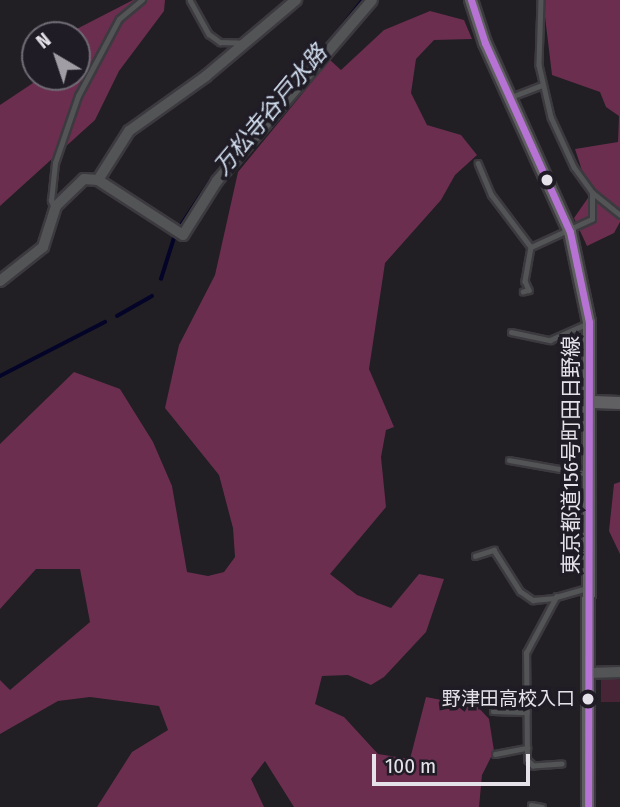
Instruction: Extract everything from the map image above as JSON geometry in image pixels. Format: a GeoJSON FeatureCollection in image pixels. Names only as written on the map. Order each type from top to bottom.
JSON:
{"type":"FeatureCollection","features":[{"type":"Feature","properties":{"kind":"main road","name":"東京都道156号町田日野線"},"geometry":{"type":"LineString","coordinates":[[471,0],[510,97],[570,232],[589,322],[593,402],[588,807]]}},
{"type":"Feature","properties":{"kind":"main road"},"geometry":{"type":"LineString","coordinates":[[593,402],[620,403]]}},
{"type":"Feature","properties":{"kind":"street"},"geometry":{"type":"LineString","coordinates":[[98,180],[129,131],[248,43],[296,0]]}},
{"type":"Feature","properties":{"kind":"street"},"geometry":{"type":"LineString","coordinates":[[0,281],[44,247],[55,209],[84,179],[98,180],[183,235],[217,181],[372,0]]}},
{"type":"Feature","properties":{"kind":"street"},"geometry":{"type":"LineString","coordinates":[[589,673],[620,672]]}},
{"type":"Feature","properties":{"kind":"lane"},"geometry":{"type":"LineString","coordinates":[[55,209],[51,201],[55,163],[78,96],[119,19],[142,0]]}},
{"type":"Feature","properties":{"kind":"lane"},"geometry":{"type":"LineString","coordinates":[[190,0],[209,34],[220,42],[248,43]]}},
{"type":"Feature","properties":{"kind":"lane"},"geometry":{"type":"LineString","coordinates":[[541,0],[543,85],[564,150],[592,192],[620,215]]}},
{"type":"Feature","properties":{"kind":"lane"},"geometry":{"type":"LineString","coordinates":[[510,97],[543,85]]}},
{"type":"Feature","properties":{"kind":"lane"},"geometry":{"type":"LineString","coordinates":[[478,163],[491,194],[531,247],[525,281],[530,290],[523,292]]}},
{"type":"Feature","properties":{"kind":"lane"},"geometry":{"type":"LineString","coordinates":[[531,247],[570,232],[592,219],[592,192]]}},
{"type":"Feature","properties":{"kind":"lane"},"geometry":{"type":"LineString","coordinates":[[510,332],[559,339],[589,322]]}},
{"type":"Feature","properties":{"kind":"lane"},"geometry":{"type":"LineString","coordinates":[[509,460],[592,474]]}},
{"type":"Feature","properties":{"kind":"lane"},"geometry":{"type":"LineString","coordinates":[[475,556],[494,550],[526,596],[533,600],[590,588]]}},
{"type":"Feature","properties":{"kind":"lane"},"geometry":{"type":"LineString","coordinates":[[556,597],[526,653],[527,748],[533,766],[562,764]]}},
{"type":"Feature","properties":{"kind":"lane"},"geometry":{"type":"LineString","coordinates":[[493,711],[527,712]]}},
{"type":"Feature","properties":{"kind":"lane"},"geometry":{"type":"LineString","coordinates":[[495,754],[527,748]]}},
{"type":"Feature","properties":{"kind":"lane"},"geometry":{"type":"LineString","coordinates":[[531,805],[542,807]]}},
{"type":"Feature","properties":{"kind":"shaded area"},"geometry":{"type":"Polygon","coordinates":[[[133,0],[165,0],[164,11],[119,71],[95,120],[0,206],[0,105],[21,91],[91,91],[91,22],[133,0]]]}},
{"type":"Feature","properties":{"kind":"shaded area"},"geometry":{"type":"Polygon","coordinates":[[[543,0],[620,0],[620,222],[614,233],[587,246],[574,218],[590,195],[575,149],[618,142],[619,116],[606,107],[600,92],[552,75],[543,0]]]}},
{"type":"Feature","properties":{"kind":"shaded area"},"geometry":{"type":"Polygon","coordinates":[[[430,11],[464,20],[472,39],[434,40],[416,59],[411,93],[427,125],[461,135],[477,155],[455,175],[441,200],[385,263],[369,369],[394,427],[386,430],[381,457],[386,507],[330,574],[357,595],[391,608],[419,574],[444,579],[426,632],[384,677],[371,685],[348,675],[322,676],[315,704],[344,717],[378,754],[410,759],[426,697],[478,707],[489,719],[494,751],[482,775],[479,807],[294,807],[265,761],[251,779],[264,807],[97,807],[132,752],[168,730],[159,706],[90,697],[58,701],[0,734],[0,680],[10,690],[90,622],[80,569],[36,569],[0,609],[0,444],[74,372],[120,389],[153,442],[172,486],[187,572],[208,576],[224,572],[235,557],[233,528],[219,475],[165,408],[179,345],[215,275],[238,172],[330,60],[341,70],[384,30],[430,11]]]}},
{"type":"Feature","properties":{"kind":"shaded area"},"geometry":{"type":"Polygon","coordinates":[[[620,482],[620,554],[609,531],[614,484],[620,482]]]}},
{"type":"Feature","properties":{"kind":"shaded area"},"geometry":{"type":"Polygon","coordinates":[[[601,676],[620,676],[620,702],[601,702],[601,676]]]}},
{"type":"Feature","properties":{"kind":"waterway","name":"万松寺谷戸水路"},"geometry":{"type":"LineString","coordinates":[[322,51],[363,0]]}},
{"type":"Feature","properties":{"kind":"waterway","name":"万松寺谷戸水路"},"geometry":{"type":"LineString","coordinates":[[182,224],[213,177],[278,102]]}},
{"type":"Feature","properties":{"kind":"waterway","name":"万松寺谷戸水路"},"geometry":{"type":"LineString","coordinates":[[161,279],[174,238]]}},
{"type":"Feature","properties":{"kind":"waterway","name":"万松寺谷戸水路"},"geometry":{"type":"LineString","coordinates":[[117,316],[152,296]]}},
{"type":"Feature","properties":{"kind":"waterway","name":"万松寺谷戸水路"},"geometry":{"type":"LineString","coordinates":[[0,376],[105,322]]}},
{"type":"Feature","properties":{"kind":"transit line"},"geometry":{"type":"LineString","coordinates":[[471,0],[485,43],[570,232],[589,322],[588,807]]}},
{"type":"Feature","properties":{"kind":"place","name":"野津田高校入口"},"geometry":{"type":"Point","coordinates":[588,699]}}]}
